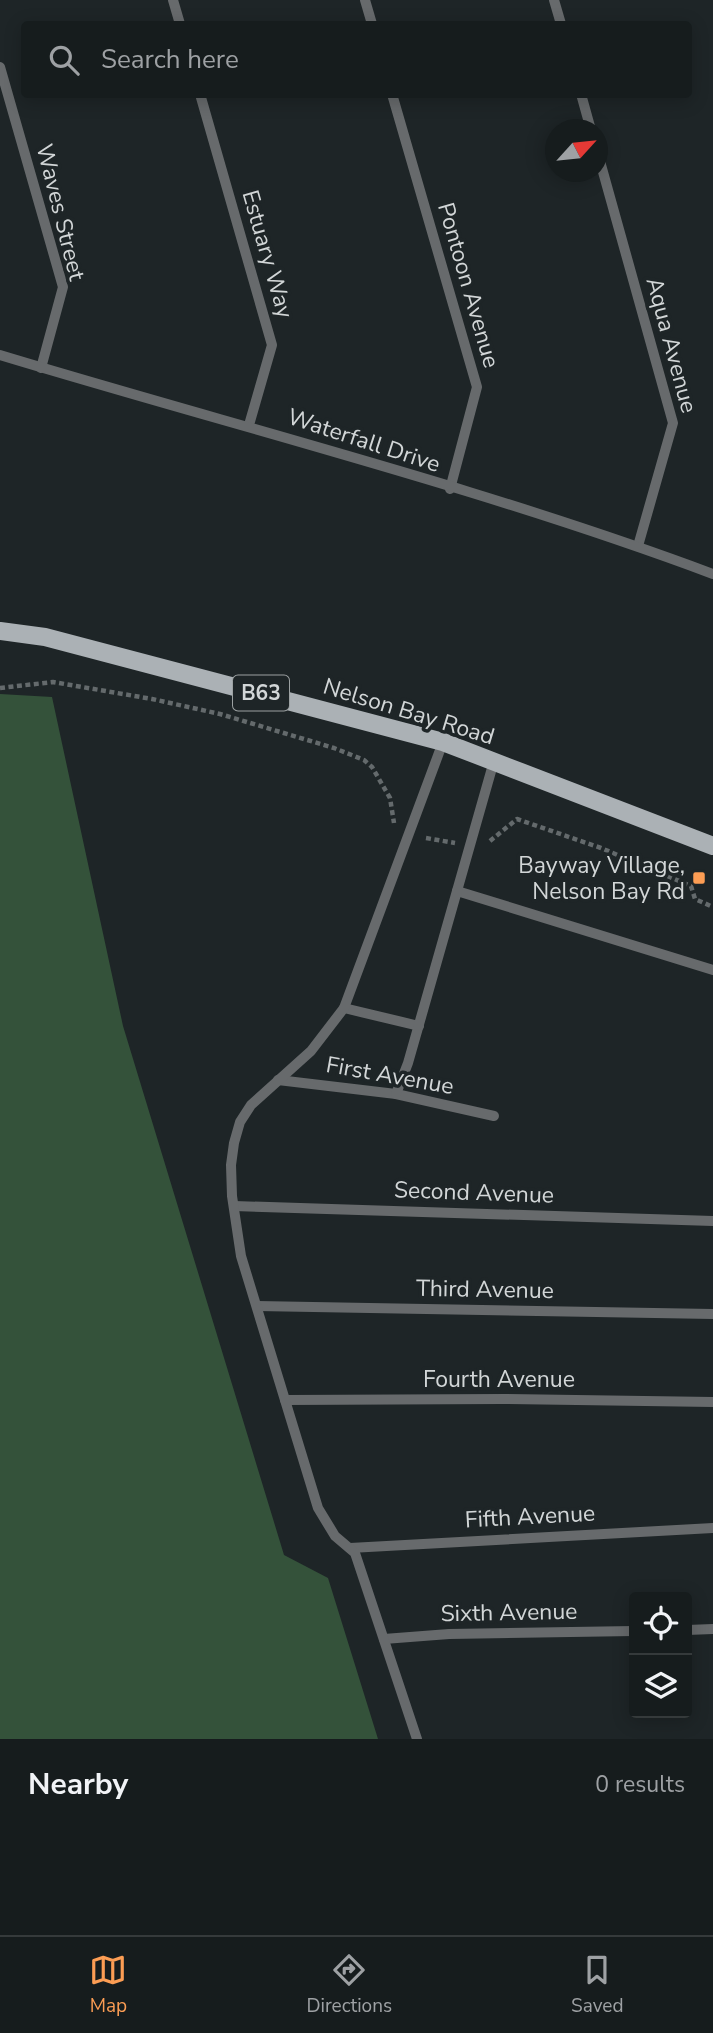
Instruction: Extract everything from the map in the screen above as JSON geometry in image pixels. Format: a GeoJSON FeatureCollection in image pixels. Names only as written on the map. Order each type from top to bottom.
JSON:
{"type":"FeatureCollection","features":[{"type":"Feature","properties":{"kind":"main road","name":"Nelson Bay Road"},"geometry":{"type":"LineString","coordinates":[[0,632],[45,637],[443,742],[713,846]]}},
{"type":"Feature","properties":{"kind":"lane"},"geometry":{"type":"LineString","coordinates":[[173,0],[179,21]]}},
{"type":"Feature","properties":{"kind":"lane"},"geometry":{"type":"LineString","coordinates":[[365,0],[371,21]]}},
{"type":"Feature","properties":{"kind":"lane"},"geometry":{"type":"LineString","coordinates":[[554,0],[560,21]]}},
{"type":"Feature","properties":{"kind":"lane","name":"Waves Street"},"geometry":{"type":"LineString","coordinates":[[0,67],[63,287],[41,368]]}},
{"type":"Feature","properties":{"kind":"lane","name":"Estuary Way"},"geometry":{"type":"LineString","coordinates":[[201,98],[272,345],[249,425]]}},
{"type":"Feature","properties":{"kind":"lane","name":"Pontoon Avenue"},"geometry":{"type":"LineString","coordinates":[[393,98],[477,387],[450,489]]}},
{"type":"Feature","properties":{"kind":"lane"},"geometry":{"type":"LineString","coordinates":[[582,98],[587,119]]}},
{"type":"Feature","properties":{"kind":"lane","name":"Aqua Avenue"},"geometry":{"type":"LineString","coordinates":[[605,182],[673,423],[638,546]]}},
{"type":"Feature","properties":{"kind":"lane","name":"Waterfall Drive"},"geometry":{"type":"LineString","coordinates":[[0,355],[249,425],[638,546],[713,574]]}},
{"type":"Feature","properties":{"kind":"lane"},"geometry":{"type":"LineString","coordinates":[[417,1739],[358,1560],[335,1536],[318,1508],[242,1256],[230,1165],[240,1122],[251,1105],[311,1051],[344,1008],[443,742]]}},
{"type":"Feature","properties":{"kind":"lane"},"geometry":{"type":"LineString","coordinates":[[396,1094],[419,1026],[494,761]]}},
{"type":"Feature","properties":{"kind":"lane"},"geometry":{"type":"LineString","coordinates":[[457,891],[713,970]]}},
{"type":"Feature","properties":{"kind":"lane"},"geometry":{"type":"LineString","coordinates":[[344,1008],[419,1026]]}},
{"type":"Feature","properties":{"kind":"lane","name":"First Avenue"},"geometry":{"type":"LineString","coordinates":[[278,1080],[396,1094],[494,1116]]}},
{"type":"Feature","properties":{"kind":"lane","name":"Second Avenue"},"geometry":{"type":"LineString","coordinates":[[234,1206],[713,1221]]}},
{"type":"Feature","properties":{"kind":"lane","name":"Third Avenue"},"geometry":{"type":"LineString","coordinates":[[257,1306],[713,1314]]}},
{"type":"Feature","properties":{"kind":"lane","name":"Fourth Avenue"},"geometry":{"type":"LineString","coordinates":[[285,1400],[713,1402]]}},
{"type":"Feature","properties":{"kind":"lane","name":"Fifth Avenue"},"geometry":{"type":"LineString","coordinates":[[349,1548],[713,1528]]}},
{"type":"Feature","properties":{"kind":"lane"},"geometry":{"type":"LineString","coordinates":[[692,1630],[713,1629]]}},
{"type":"Feature","properties":{"kind":"lane","name":"Sixth Avenue"},"geometry":{"type":"LineString","coordinates":[[384,1639],[449,1634],[629,1631]]}},
{"type":"Feature","properties":{"kind":"path"},"geometry":{"type":"LineString","coordinates":[[0,688],[53,682],[140,697],[220,714],[334,748],[364,760],[372,767],[390,798],[397,828],[433,840],[482,847],[517,819],[601,848],[691,886],[695,899],[713,906]]}},
{"type":"Feature","properties":{"kind":"green space"},"geometry":{"type":"Polygon","coordinates":[[[0,694],[52,697],[123,1026],[284,1555],[328,1578],[378,1739],[0,1739],[0,694]]]}},
{"type":"Feature","properties":{"kind":"place","name":"Bayway Village, Nelson Bay Rd"},"geometry":{"type":"Point","coordinates":[699,878]}}]}
